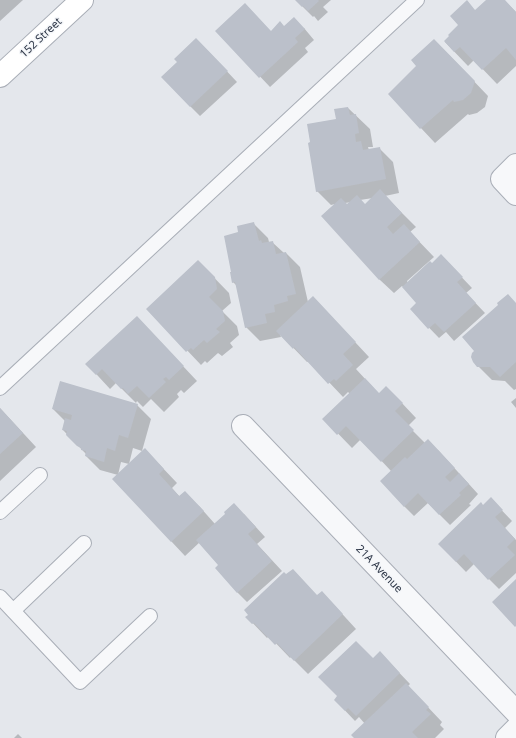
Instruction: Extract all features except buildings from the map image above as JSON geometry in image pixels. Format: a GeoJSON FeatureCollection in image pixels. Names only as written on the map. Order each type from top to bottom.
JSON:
{"type":"FeatureCollection","features":[{"type":"Feature","properties":{"kind":"main road","name":"152 Street"},"geometry":{"type":"LineString","coordinates":[[0,76],[82,0]]}},
{"type":"Feature","properties":{"kind":"street","name":"21A Avenue"},"geometry":{"type":"LineString","coordinates":[[243,426],[516,712]]}},
{"type":"Feature","properties":{"kind":"street"},"geometry":{"type":"LineString","coordinates":[[507,738],[516,729]]}},
{"type":"Feature","properties":{"kind":"lane"},"geometry":{"type":"LineString","coordinates":[[0,388],[417,0]]}},
{"type":"Feature","properties":{"kind":"lane"},"geometry":{"type":"LineString","coordinates":[[0,512],[40,475]]}},
{"type":"Feature","properties":{"kind":"lane"},"geometry":{"type":"LineString","coordinates":[[13,611],[84,543]]}},
{"type":"Feature","properties":{"kind":"lane"},"geometry":{"type":"LineString","coordinates":[[0,597],[80,682],[150,616]]}}]}
